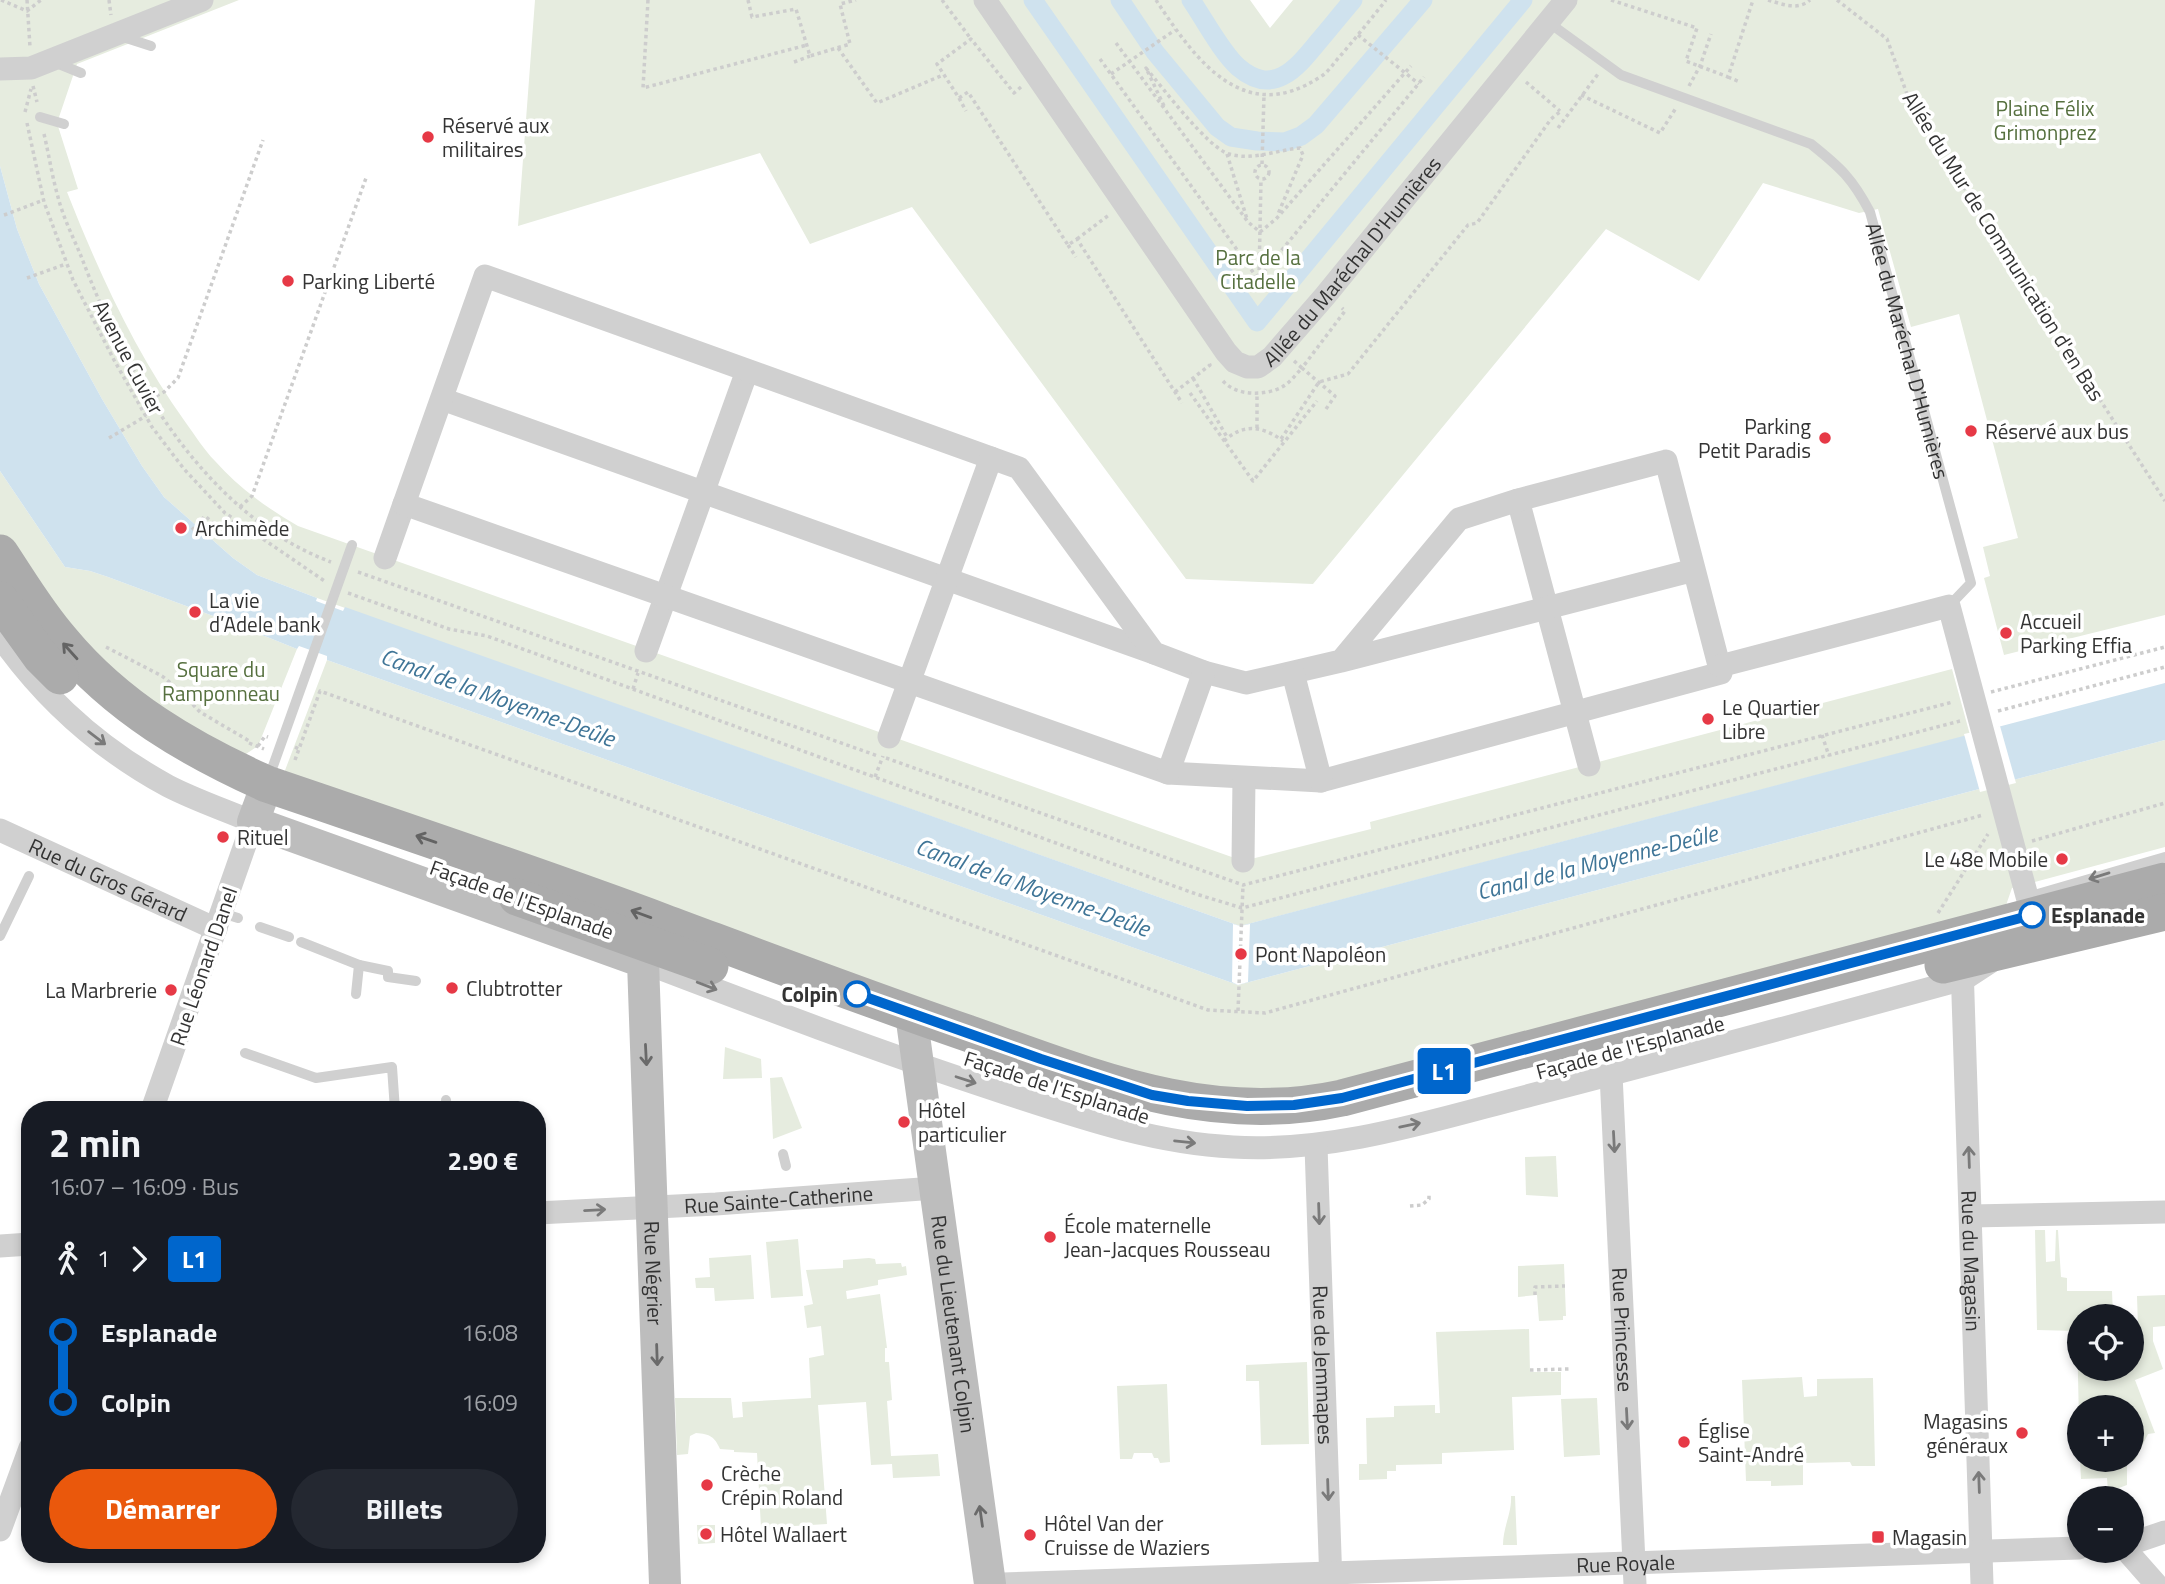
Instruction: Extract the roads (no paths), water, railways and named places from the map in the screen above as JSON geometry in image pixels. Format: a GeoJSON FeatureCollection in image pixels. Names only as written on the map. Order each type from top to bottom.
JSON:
{"type":"FeatureCollection","features":[{"type":"Feature","properties":{"kind":"main road"},"geometry":{"type":"LineString","coordinates":[[0,554],[52,630],[112,693],[182,742],[223,764],[264,791]]}},
{"type":"Feature","properties":{"kind":"main road"},"geometry":{"type":"LineString","coordinates":[[0,600],[41,657],[111,721],[190,774],[264,791]]}},
{"type":"Feature","properties":{"kind":"main road","name":"Façade de l'Esplanade"},"geometry":{"type":"LineString","coordinates":[[264,791],[914,1039],[1064,1093],[1136,1115],[1215,1127],[1295,1128],[1334,1123],[1376,1113],[1953,950],[2165,881]]}},
{"type":"Feature","properties":{"kind":"main road","name":"Façade de l'Esplanade"},"geometry":{"type":"LineString","coordinates":[[2027,926],[2165,912]]}},
{"type":"Feature","properties":{"kind":"street"},"geometry":{"type":"LineString","coordinates":[[1,69],[38,71],[114,34],[202,0]]}},
{"type":"Feature","properties":{"kind":"street","name":"Allée du Maréchal D'Humières"},"geometry":{"type":"LineString","coordinates":[[985,0],[1226,352],[1235,362],[1247,367],[1258,367],[1265,363],[1325,296],[1566,0]]}},
{"type":"Feature","properties":{"kind":"street"},"geometry":{"type":"LineString","coordinates":[[386,558],[485,276],[1019,468],[1154,653]]}},
{"type":"Feature","properties":{"kind":"street"},"geometry":{"type":"LineString","coordinates":[[646,651],[747,371]]}},
{"type":"Feature","properties":{"kind":"street"},"geometry":{"type":"LineString","coordinates":[[442,399],[1204,672],[1246,683],[1694,570]]}},
{"type":"Feature","properties":{"kind":"street"},"geometry":{"type":"LineString","coordinates":[[889,737],[990,458]]}},
{"type":"Feature","properties":{"kind":"street"},"geometry":{"type":"LineString","coordinates":[[404,504],[1168,773],[1321,781],[1721,673],[1666,461],[1518,500],[1459,519],[1341,660]]}},
{"type":"Feature","properties":{"kind":"street"},"geometry":{"type":"LineString","coordinates":[[1518,500],[1589,765]]}},
{"type":"Feature","properties":{"kind":"street"},"geometry":{"type":"LineString","coordinates":[[1720,666],[1949,606],[2002,800],[2027,926]]}},
{"type":"Feature","properties":{"kind":"street"},"geometry":{"type":"LineString","coordinates":[[0,636],[40,688],[70,717],[168,785],[264,791]]}},
{"type":"Feature","properties":{"kind":"street"},"geometry":{"type":"LineString","coordinates":[[1168,773],[1204,672]]}},
{"type":"Feature","properties":{"kind":"street"},"geometry":{"type":"LineString","coordinates":[[1293,673],[1321,781]]}},
{"type":"Feature","properties":{"kind":"street"},"geometry":{"type":"LineString","coordinates":[[1243,862],[1244,778]]}},
{"type":"Feature","properties":{"kind":"street","name":"Rue Léonard Danel"},"geometry":{"type":"LineString","coordinates":[[155,1101],[225,920],[264,791]]}},
{"type":"Feature","properties":{"kind":"street","name":"Façade de l'Esplanade"},"geometry":{"type":"LineString","coordinates":[[264,791],[643,962],[914,1039],[1072,1115],[1153,1138],[1241,1148],[1316,1146],[1431,1121],[1611,1074],[1953,950]]}},
{"type":"Feature","properties":{"kind":"street","name":"Rue du Gros Gérard"},"geometry":{"type":"LineString","coordinates":[[0,830],[38,856],[225,920]]}},
{"type":"Feature","properties":{"kind":"street","name":"Rue du Magasin"},"geometry":{"type":"LineString","coordinates":[[1953,950],[1971,1216],[1982,1584]]}},
{"type":"Feature","properties":{"kind":"street","name":"Rue Négrier"},"geometry":{"type":"LineString","coordinates":[[643,962],[665,1584]]}},
{"type":"Feature","properties":{"kind":"street","name":"Rue du Lieutenant Colpin"},"geometry":{"type":"LineString","coordinates":[[914,1039],[989,1584]]}},
{"type":"Feature","properties":{"kind":"street","name":"Rue Princesse"},"geometry":{"type":"LineString","coordinates":[[1611,1074],[1635,1574]]}},
{"type":"Feature","properties":{"kind":"street","name":"Rue de Jemmapes"},"geometry":{"type":"LineString","coordinates":[[1316,1146],[1331,1578]]}},
{"type":"Feature","properties":{"kind":"street","name":"Rue Sainte-Catherine"},"geometry":{"type":"LineString","coordinates":[[546,1213],[716,1204],[792,1191],[935,1188]]}},
{"type":"Feature","properties":{"kind":"street"},"geometry":{"type":"LineString","coordinates":[[1971,1216],[2165,1212]]}},
{"type":"Feature","properties":{"kind":"street"},"geometry":{"type":"LineString","coordinates":[[0,1246],[21,1245]]}},
{"type":"Feature","properties":{"kind":"street"},"geometry":{"type":"LineString","coordinates":[[0,1530],[21,1473]]}},
{"type":"Feature","properties":{"kind":"street"},"geometry":{"type":"LineString","coordinates":[[2144,1539],[2165,1532]]}},
{"type":"Feature","properties":{"kind":"street","name":"Rue Royale"},"geometry":{"type":"LineString","coordinates":[[1003,1584],[1635,1574],[1981,1550],[2067,1548]]}},
{"type":"Feature","properties":{"kind":"street"},"geometry":{"type":"LineString","coordinates":[[2137,1563],[2156,1584]]}},
{"type":"Feature","properties":{"kind":"lane","name":"Allée du Maréchal D'Humières"},"geometry":{"type":"LineString","coordinates":[[1548,23],[1621,75],[1811,144],[1856,184],[1870,212],[1971,583],[1949,606]]}},
{"type":"Feature","properties":{"kind":"lane"},"geometry":{"type":"LineString","coordinates":[[114,34],[151,46]]}},
{"type":"Feature","properties":{"kind":"lane"},"geometry":{"type":"LineString","coordinates":[[38,71],[81,73]]}},
{"type":"Feature","properties":{"kind":"lane"},"geometry":{"type":"LineString","coordinates":[[40,117],[64,124]]}},
{"type":"Feature","properties":{"kind":"lane"},"geometry":{"type":"LineString","coordinates":[[264,791],[352,545]]}},
{"type":"Feature","properties":{"kind":"lane","name":"Façade de l'Esplanade"},"geometry":{"type":"LineString","coordinates":[[2027,926],[2165,857]]}},
{"type":"Feature","properties":{"kind":"lane"},"geometry":{"type":"LineString","coordinates":[[0,936],[29,876]]}},
{"type":"Feature","properties":{"kind":"lane"},"geometry":{"type":"LineString","coordinates":[[260,926],[289,937]]}},
{"type":"Feature","properties":{"kind":"lane"},"geometry":{"type":"LineString","coordinates":[[301,942],[359,965],[388,971],[388,977],[416,981]]}},
{"type":"Feature","properties":{"kind":"lane"},"geometry":{"type":"LineString","coordinates":[[356,994],[359,965]]}},
{"type":"Feature","properties":{"kind":"lane"},"geometry":{"type":"LineString","coordinates":[[245,1053],[316,1078],[392,1067],[394,1101]]}},
{"type":"Feature","properties":{"kind":"lane"},"geometry":{"type":"LineString","coordinates":[[783,1154],[786,1166]]}},
{"type":"Feature","properties":{"kind":"water","name":"Canal de la Moyenne-Deûle"},"geometry":{"type":"Polygon","coordinates":[[[0,166],[17,229],[39,284],[142,466],[164,497],[233,558],[257,575],[343,611],[345,607],[1240,926],[2165,683],[2165,740],[1238,985],[327,660],[327,656],[299,646],[297,649],[108,577],[65,567],[0,471],[0,166]]]}},
{"type":"Feature","properties":{"kind":"waterway"},"geometry":{"type":"LineString","coordinates":[[1033,0],[1257,322],[1523,0]]}},
{"type":"Feature","properties":{"kind":"waterway"},"geometry":{"type":"LineString","coordinates":[[1120,0],[1155,52],[1217,127],[1231,137],[1285,142],[1301,136],[1316,125],[1423,0]]}},
{"type":"Feature","properties":{"kind":"waterway"},"geometry":{"type":"LineString","coordinates":[[1191,0],[1232,61],[1251,76],[1262,80],[1283,76],[1292,70],[1353,0]]}},
{"type":"Feature","properties":{"kind":"place","name":"Réservé aux militaires"},"geometry":{"type":"Point","coordinates":[428,137]}},
{"type":"Feature","properties":{"kind":"place","name":"Parking Liberté"},"geometry":{"type":"Point","coordinates":[288,281]}},
{"type":"Feature","properties":{"kind":"place","name":"Réservé aux bus"},"geometry":{"type":"Point","coordinates":[1971,431]}},
{"type":"Feature","properties":{"kind":"place","name":"Parking Petit Paradis"},"geometry":{"type":"Point","coordinates":[1825,438]}},
{"type":"Feature","properties":{"kind":"place","name":"Archimède"},"geometry":{"type":"Point","coordinates":[181,528]}},
{"type":"Feature","properties":{"kind":"place","name":"La vie d’Adele bank"},"geometry":{"type":"Point","coordinates":[195,612]}},
{"type":"Feature","properties":{"kind":"place","name":"Accueil Parking Effia"},"geometry":{"type":"Point","coordinates":[2006,633]}},
{"type":"Feature","properties":{"kind":"place","name":"Le Quartier Libre"},"geometry":{"type":"Point","coordinates":[1708,719]}},
{"type":"Feature","properties":{"kind":"place","name":"Rituel"},"geometry":{"type":"Point","coordinates":[223,837]}},
{"type":"Feature","properties":{"kind":"place","name":"Le 48e Mobile"},"geometry":{"type":"Point","coordinates":[2062,859]}},
{"type":"Feature","properties":{"kind":"place","name":"Esplanade"},"geometry":{"type":"Point","coordinates":[2032,915]}},
{"type":"Feature","properties":{"kind":"place","name":"Pont Napoléon"},"geometry":{"type":"Point","coordinates":[1241,954]}},
{"type":"Feature","properties":{"kind":"place","name":"Clubtrotter"},"geometry":{"type":"Point","coordinates":[452,988]}},
{"type":"Feature","properties":{"kind":"place","name":"La Marbrerie"},"geometry":{"type":"Point","coordinates":[171,990]}},
{"type":"Feature","properties":{"kind":"place","name":"Colpin"},"geometry":{"type":"Point","coordinates":[857,994]}},
{"type":"Feature","properties":{"kind":"place","name":"Hôtel particulier"},"geometry":{"type":"Point","coordinates":[904,1122]}},
{"type":"Feature","properties":{"kind":"place","name":"École maternelle Jean-Jacques Rousseau"},"geometry":{"type":"Point","coordinates":[1050,1237]}},
{"type":"Feature","properties":{"kind":"place","name":"Magasins généraux"},"geometry":{"type":"Point","coordinates":[2022,1433]}},
{"type":"Feature","properties":{"kind":"place","name":"Église Saint-André"},"geometry":{"type":"Point","coordinates":[1684,1442]}},
{"type":"Feature","properties":{"kind":"place","name":"Crèche Crépin Roland"},"geometry":{"type":"Point","coordinates":[707,1485]}},
{"type":"Feature","properties":{"kind":"place","name":"Hôtel Wallaert"},"geometry":{"type":"Point","coordinates":[706,1534]}},
{"type":"Feature","properties":{"kind":"place","name":"Hôtel Van der Cruisse de Waziers"},"geometry":{"type":"Point","coordinates":[1030,1535]}},
{"type":"Feature","properties":{"kind":"place","name":"Magasin"},"geometry":{"type":"Point","coordinates":[1878,1537]}},
{"type":"Feature","properties":{"kind":"park label","name":"Plaine Félix Grimonprez"},"geometry":{"type":"Point","coordinates":[2045,120]}},
{"type":"Feature","properties":{"kind":"park label","name":"Parc de la Citadelle"},"geometry":{"type":"Point","coordinates":[1258,269]}},
{"type":"Feature","properties":{"kind":"park label","name":"Square du Ramponneau"},"geometry":{"type":"Point","coordinates":[221,681]}}]}
